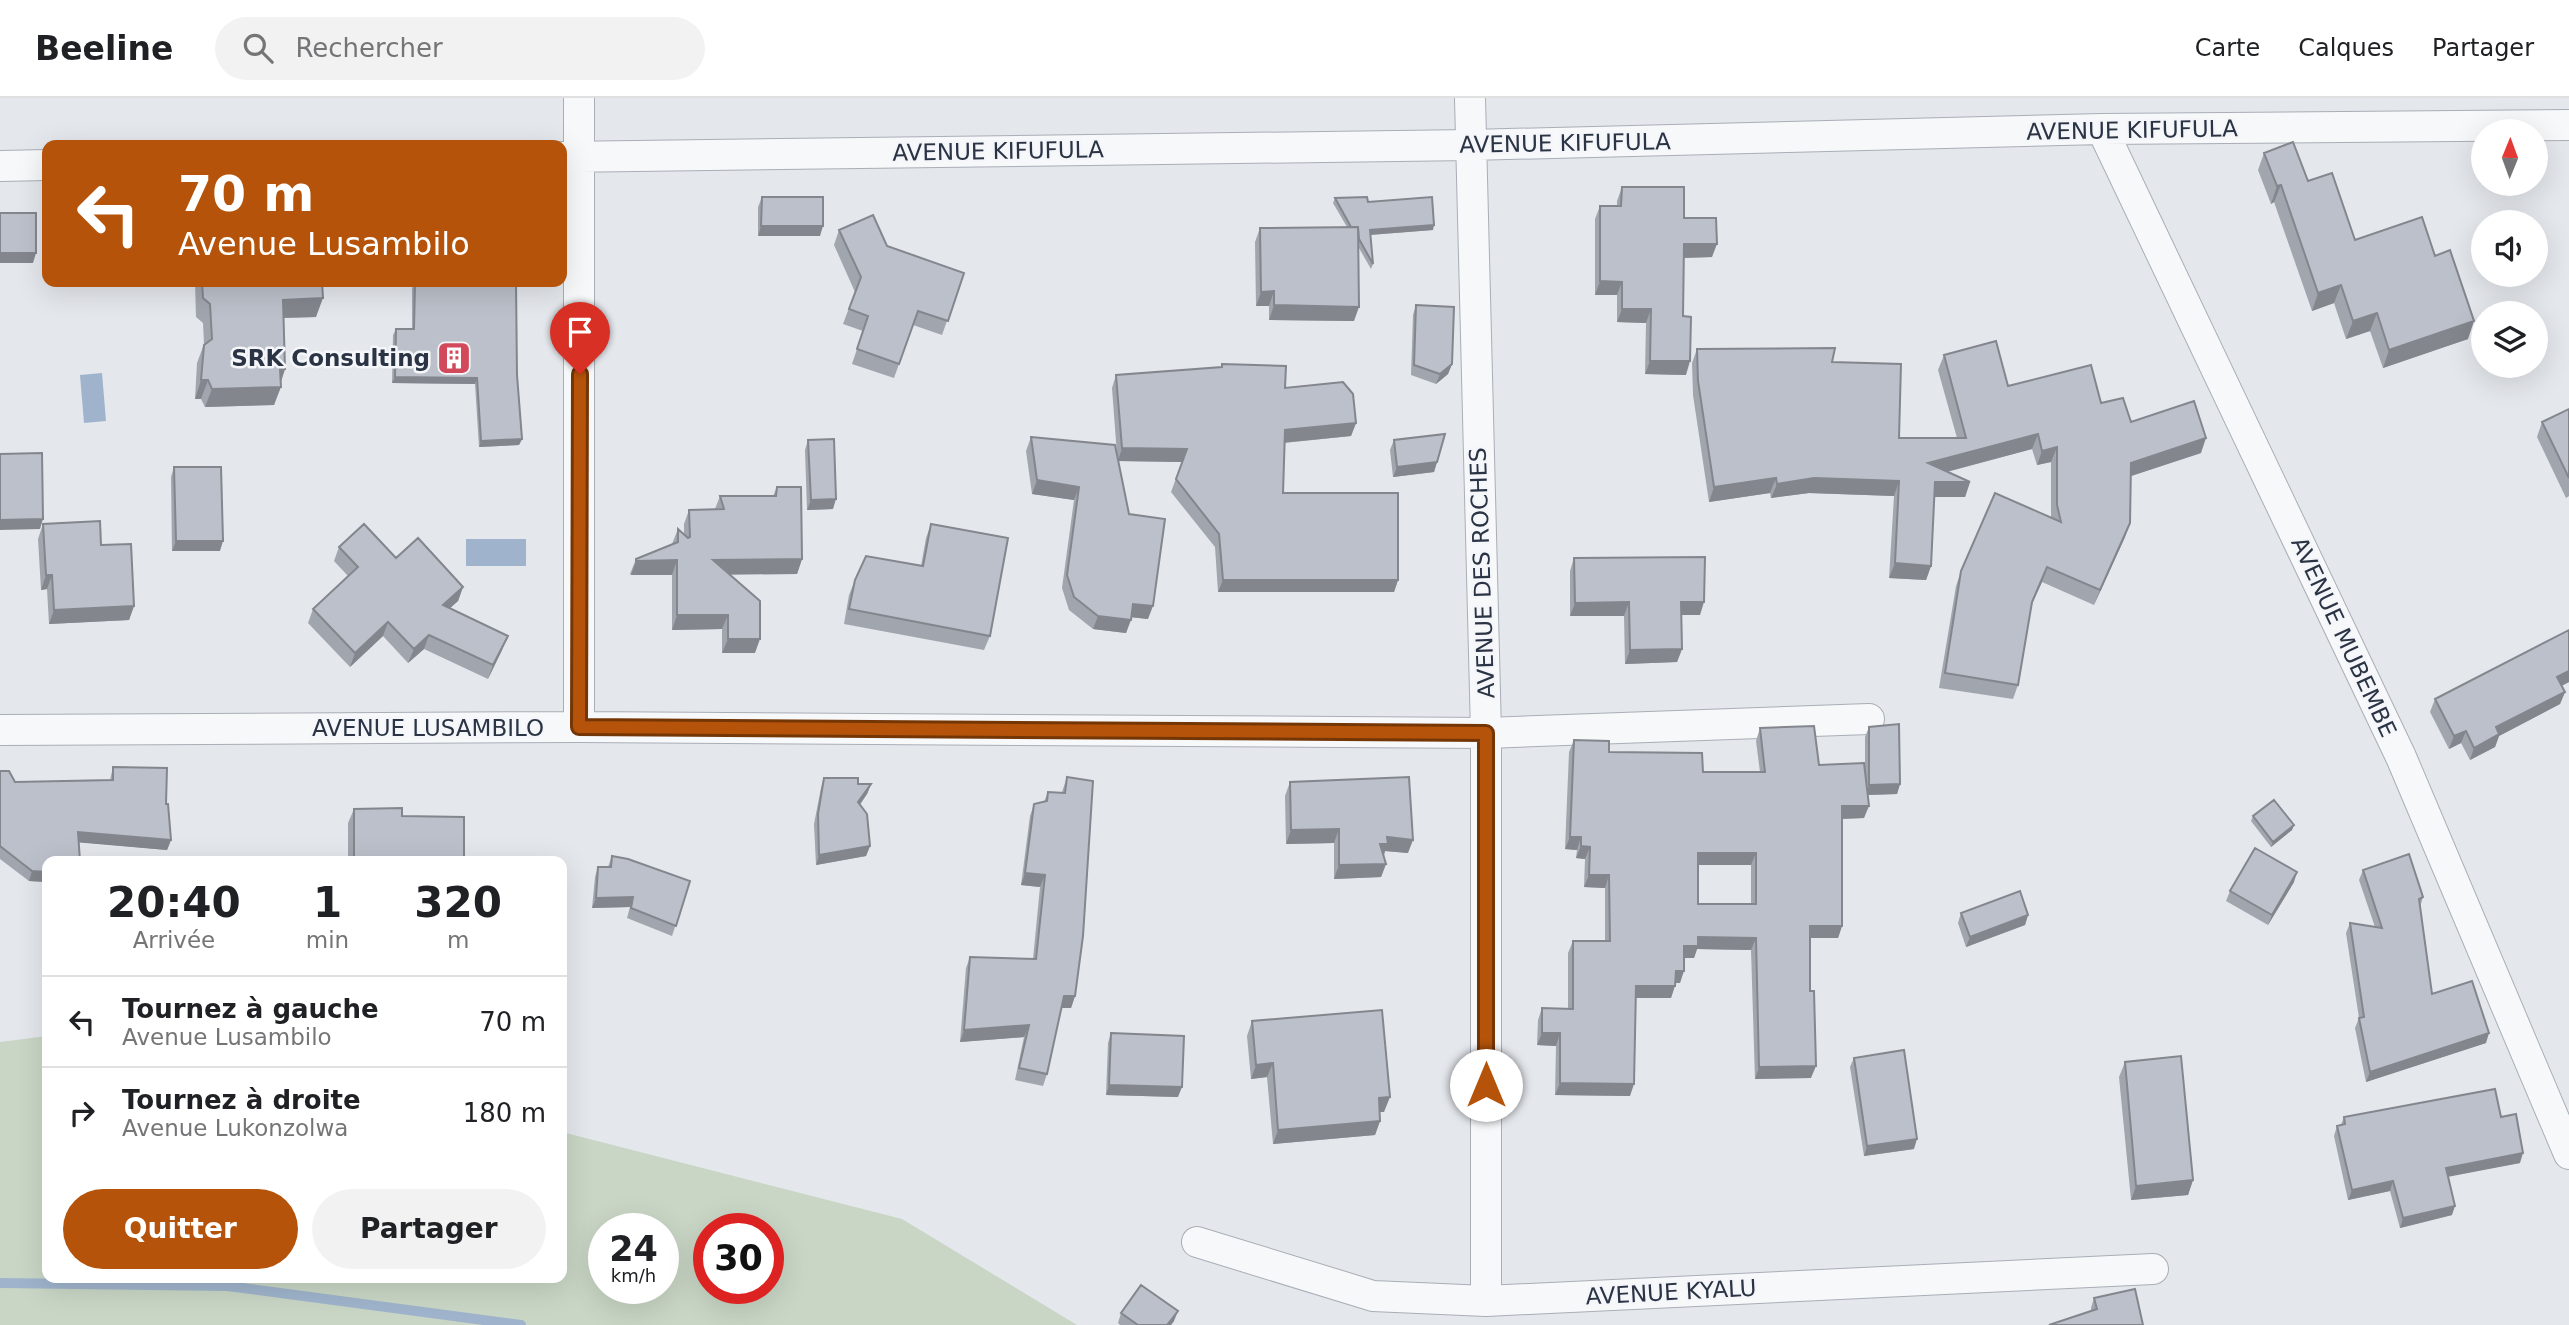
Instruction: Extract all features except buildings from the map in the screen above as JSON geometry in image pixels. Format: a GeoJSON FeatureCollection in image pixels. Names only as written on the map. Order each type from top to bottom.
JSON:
{"type":"FeatureCollection","features":[{"type":"Feature","properties":{"kind":"street"},"geometry":{"type":"LineString","coordinates":[[579,98],[571,157],[579,727]]}},
{"type":"Feature","properties":{"kind":"street","name":"AVENUE DES ROCHES"},"geometry":{"type":"LineString","coordinates":[[1470,98],[1486,733],[1486,1301]]}},
{"type":"Feature","properties":{"kind":"street","name":"AVENUE KIFUFULA"},"geometry":{"type":"LineString","coordinates":[[571,157],[1470,145],[2102,129],[2569,125]]}},
{"type":"Feature","properties":{"kind":"street","name":"AVENUE MUBEMBE"},"geometry":{"type":"LineString","coordinates":[[2102,129],[2401,757],[2569,1153]]}},
{"type":"Feature","properties":{"kind":"street"},"geometry":{"type":"LineString","coordinates":[[0,166],[42,165]]}},
{"type":"Feature","properties":{"kind":"street","name":"AVENUE LUSAMBILO"},"geometry":{"type":"LineString","coordinates":[[0,730],[579,727],[1486,733],[1869,719]]}},
{"type":"Feature","properties":{"kind":"street","name":"AVENUE KYALU"},"geometry":{"type":"LineString","coordinates":[[1198,1242],[1373,1296],[1486,1301],[2153,1269]]}},
{"type":"Feature","properties":{"kind":"green space"},"geometry":{"type":"Polygon","coordinates":[[[42,1037],[42,1283],[567,1283],[567,1133],[902,1219],[1077,1325],[0,1325],[0,1042],[42,1037]]]}},
{"type":"Feature","properties":{"kind":"water"},"geometry":{"type":"Polygon","coordinates":[[[102,373],[106,421],[84,423],[80,375],[102,373]]]}},
{"type":"Feature","properties":{"kind":"water"},"geometry":{"type":"Polygon","coordinates":[[[466,539],[526,539],[526,566],[466,566],[466,539]]]}},
{"type":"Feature","properties":{"kind":"waterway"},"geometry":{"type":"LineString","coordinates":[[0,1283],[228,1286],[521,1325]]}},
{"type":"Feature","properties":{"kind":"place","name":"SRK Consulting"},"geometry":{"type":"Point","coordinates":[454,358]}},
{"type":"Feature","properties":{"kind":"route"},"geometry":{"type":"LineString","coordinates":[[580,374],[579,727],[1486,733],[1486,1085]]}}]}
